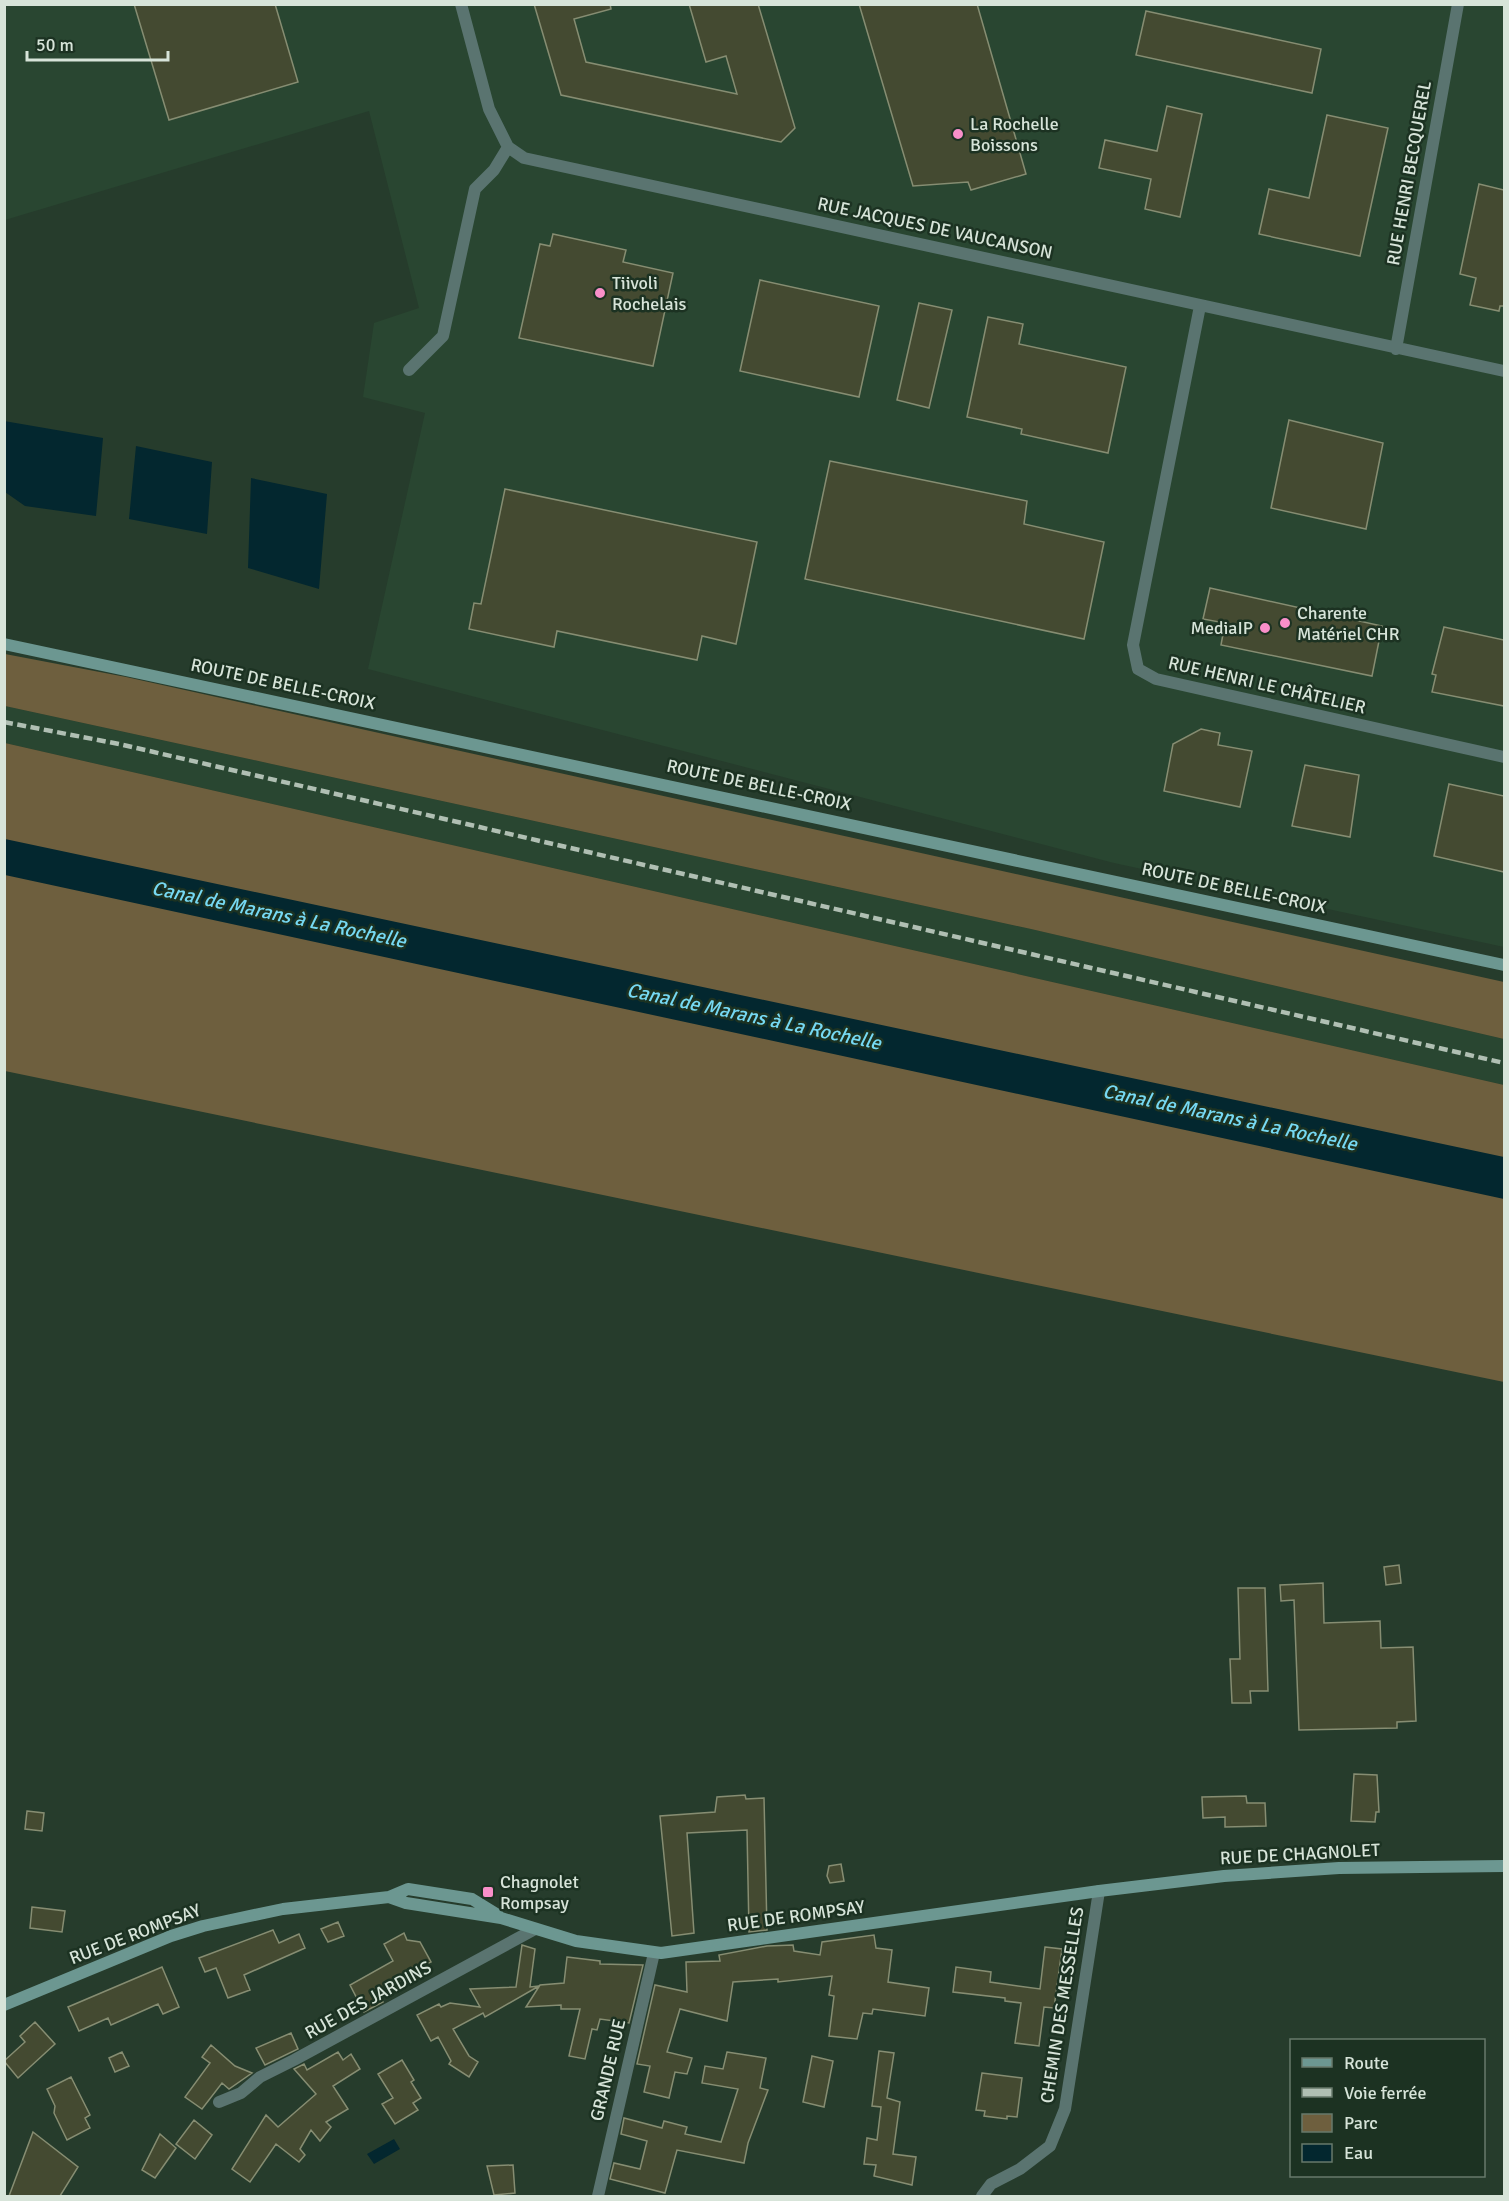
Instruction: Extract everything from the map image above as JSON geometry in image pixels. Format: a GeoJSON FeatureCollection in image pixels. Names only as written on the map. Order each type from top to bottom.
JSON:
{"type":"FeatureCollection","features":[{"type":"Feature","properties":{"kind":"street"},"geometry":{"type":"LineString","coordinates":[[409,370],[443,336],[475,189],[494,170],[508,147],[489,109],[461,4]]}},
{"type":"Feature","properties":{"kind":"street","name":"RUE HENRI BECQUEREL"},"geometry":{"type":"LineString","coordinates":[[1396,349],[1458,4]]}},
{"type":"Feature","properties":{"kind":"street","name":"RUE JACQUES DE VAUCANSON"},"geometry":{"type":"LineString","coordinates":[[508,147],[524,158],[1504,371]]}},
{"type":"Feature","properties":{"kind":"street","name":"RUE HENRI LE CHÂTELIER"},"geometry":{"type":"LineString","coordinates":[[1200,306],[1133,645],[1138,669],[1156,679],[1504,757]]}},
{"type":"Feature","properties":{"kind":"street","name":"ROUTE DE BELLE-CROIX"},"geometry":{"type":"LineString","coordinates":[[4,644],[1504,965]]}},
{"type":"Feature","properties":{"kind":"street","name":"RUE DE CHAGNOLET"},"geometry":{"type":"LineString","coordinates":[[1099,1891],[1224,1876],[1339,1868],[1504,1866]]}},
{"type":"Feature","properties":{"kind":"street","name":"RUE DE ROMPSAY"},"geometry":{"type":"LineString","coordinates":[[4,2005],[171,1936],[203,1926],[283,1909],[389,1897],[408,1889],[472,1899],[501,1918],[576,1941],[654,1953],[678,1952],[1099,1891]]}},
{"type":"Feature","properties":{"kind":"street","name":"CHEMIN DES MESSELLES"},"geometry":{"type":"LineString","coordinates":[[982,2196],[991,2184],[1020,2169],[1050,2146],[1065,2109],[1099,1891]]}},
{"type":"Feature","properties":{"kind":"street","name":"RUE DES JARDINS"},"geometry":{"type":"LineString","coordinates":[[219,2102],[241,2093],[260,2077],[535,1929]]}},
{"type":"Feature","properties":{"kind":"street","name":"GRANDE RUE"},"geometry":{"type":"LineString","coordinates":[[598,2196],[654,1953]]}},
{"type":"Feature","properties":{"kind":"shaded area"},"geometry":{"type":"Polygon","coordinates":[[[5,5],[1504,5],[1504,947],[1114,863],[368,669],[425,413],[363,397],[374,323],[419,308],[369,111],[5,220],[5,5]]]}},
{"type":"Feature","properties":{"kind":"shaded area"},"geometry":{"type":"Polygon","coordinates":[[[5,706],[1031,929],[1504,1039],[1504,1085],[5,743],[5,706]]]}},
{"type":"Feature","properties":{"kind":"green space"},"geometry":{"type":"Polygon","coordinates":[[[5,654],[126,677],[1504,982],[1504,1039],[1031,929],[5,706],[5,654]]]}},
{"type":"Feature","properties":{"kind":"green space"},"geometry":{"type":"Polygon","coordinates":[[[5,743],[1504,1085],[1504,1382],[5,1071],[5,743]]]}},
{"type":"Feature","properties":{"kind":"water"},"geometry":{"type":"Polygon","coordinates":[[[4,421],[103,438],[96,516],[25,506],[5,492],[4,421]]]}},
{"type":"Feature","properties":{"kind":"water"},"geometry":{"type":"Polygon","coordinates":[[[136,446],[212,462],[207,534],[129,519],[136,446]]]}},
{"type":"Feature","properties":{"kind":"water"},"geometry":{"type":"Polygon","coordinates":[[[251,478],[327,494],[319,589],[248,568],[251,478]]]}},
{"type":"Feature","properties":{"kind":"water","name":"Canal de Marans à La Rochelle"},"geometry":{"type":"Polygon","coordinates":[[[5,839],[1504,1157],[1504,1199],[5,875],[5,839]]]}},
{"type":"Feature","properties":{"kind":"water"},"geometry":{"type":"Polygon","coordinates":[[[394,2139],[400,2149],[374,2164],[367,2154],[394,2139]]]}},
{"type":"Feature","properties":{"kind":"building"},"geometry":{"type":"Polygon","coordinates":[[[134,4],[275,4],[298,82],[169,120],[134,4]]]}},
{"type":"Feature","properties":{"kind":"building"},"geometry":{"type":"Polygon","coordinates":[[[534,4],[610,4],[611,9],[574,19],[586,62],[737,94],[726,56],[706,62],[689,4],[758,4],[795,128],[781,142],[561,95],[534,4]]]}},
{"type":"Feature","properties":{"kind":"building"},"geometry":{"type":"Polygon","coordinates":[[[859,4],[977,4],[1026,174],[971,190],[968,182],[913,186],[859,4]]]}},
{"type":"Feature","properties":{"kind":"building"},"geometry":{"type":"Polygon","coordinates":[[[1146,11],[1321,49],[1312,93],[1136,55],[1146,11]]]}},
{"type":"Feature","properties":{"kind":"building"},"geometry":{"type":"Polygon","coordinates":[[[1167,106],[1202,114],[1180,217],[1145,209],[1151,179],[1099,168],[1105,140],[1157,151],[1167,106]]]}},
{"type":"Feature","properties":{"kind":"building"},"geometry":{"type":"Polygon","coordinates":[[[1327,115],[1388,128],[1360,256],[1259,234],[1269,189],[1309,198],[1327,115]]]}},
{"type":"Feature","properties":{"kind":"building"},"geometry":{"type":"Polygon","coordinates":[[[1479,184],[1504,190],[1504,306],[1500,306],[1499,311],[1470,305],[1476,278],[1460,274],[1479,184]]]}},
{"type":"Feature","properties":{"kind":"building"},"geometry":{"type":"Polygon","coordinates":[[[553,234],[626,250],[623,262],[673,273],[653,366],[519,338],[540,244],[550,246],[553,234]]]}},
{"type":"Feature","properties":{"kind":"building"},"geometry":{"type":"Polygon","coordinates":[[[760,280],[879,306],[859,397],[740,371],[760,280]]]}},
{"type":"Feature","properties":{"kind":"building"},"geometry":{"type":"Polygon","coordinates":[[[919,303],[952,310],[929,408],[897,400],[919,303]]]}},
{"type":"Feature","properties":{"kind":"building"},"geometry":{"type":"Polygon","coordinates":[[[988,317],[1023,324],[1019,344],[1126,367],[1108,453],[1021,434],[1022,429],[967,417],[988,317]]]}},
{"type":"Feature","properties":{"kind":"building"},"geometry":{"type":"Polygon","coordinates":[[[1289,420],[1383,443],[1366,529],[1271,508],[1289,420]]]}},
{"type":"Feature","properties":{"kind":"building"},"geometry":{"type":"Polygon","coordinates":[[[830,461],[1027,501],[1024,524],[1104,542],[1084,639],[805,579],[830,461]]]}},
{"type":"Feature","properties":{"kind":"building"},"geometry":{"type":"Polygon","coordinates":[[[505,489],[757,542],[736,644],[702,636],[697,660],[557,631],[554,647],[469,629],[474,603],[481,604],[505,489]]]}},
{"type":"Feature","properties":{"kind":"building"},"geometry":{"type":"Polygon","coordinates":[[[1210,588],[1382,626],[1372,676],[1221,645],[1225,623],[1203,619],[1210,588]]]}},
{"type":"Feature","properties":{"kind":"building"},"geometry":{"type":"Polygon","coordinates":[[[1444,627],[1504,640],[1504,706],[1432,692],[1436,675],[1432,674],[1444,627]]]}},
{"type":"Feature","properties":{"kind":"building"},"geometry":{"type":"Polygon","coordinates":[[[1201,729],[1220,733],[1218,745],[1252,751],[1240,807],[1164,791],[1173,744],[1201,729]]]}},
{"type":"Feature","properties":{"kind":"building"},"geometry":{"type":"Polygon","coordinates":[[[1305,765],[1359,775],[1350,837],[1292,826],[1305,765]]]}},
{"type":"Feature","properties":{"kind":"building"},"geometry":{"type":"Polygon","coordinates":[[[1449,784],[1504,796],[1504,872],[1434,856],[1449,784]]]}},
{"type":"Feature","properties":{"kind":"building"},"geometry":{"type":"Polygon","coordinates":[[[1399,1565],[1401,1583],[1386,1585],[1384,1567],[1399,1565]]]}},
{"type":"Feature","properties":{"kind":"building"},"geometry":{"type":"Polygon","coordinates":[[[1323,1583],[1324,1623],[1380,1621],[1381,1648],[1413,1647],[1416,1721],[1397,1722],[1397,1728],[1299,1730],[1294,1600],[1281,1601],[1280,1585],[1323,1583]]]}},
{"type":"Feature","properties":{"kind":"building"},"geometry":{"type":"Polygon","coordinates":[[[1238,1588],[1265,1588],[1268,1691],[1250,1691],[1251,1703],[1232,1703],[1230,1659],[1240,1659],[1238,1588]]]}},
{"type":"Feature","properties":{"kind":"building"},"geometry":{"type":"Polygon","coordinates":[[[1354,1774],[1377,1775],[1379,1812],[1376,1812],[1375,1822],[1351,1821],[1354,1774]]]}},
{"type":"Feature","properties":{"kind":"building"},"geometry":{"type":"Polygon","coordinates":[[[745,1795],[746,1799],[764,1798],[767,1930],[749,1932],[747,1830],[687,1833],[694,1933],[672,1936],[660,1816],[715,1812],[717,1797],[745,1795]]]}},
{"type":"Feature","properties":{"kind":"building"},"geometry":{"type":"Polygon","coordinates":[[[1246,1796],[1247,1803],[1265,1803],[1266,1826],[1225,1827],[1225,1817],[1203,1818],[1202,1797],[1246,1796]]]}},
{"type":"Feature","properties":{"kind":"building"},"geometry":{"type":"Polygon","coordinates":[[[27,1811],[44,1813],[42,1831],[25,1829],[27,1811]]]}},
{"type":"Feature","properties":{"kind":"building"},"geometry":{"type":"Polygon","coordinates":[[[841,1864],[844,1881],[830,1883],[827,1876],[829,1866],[841,1864]]]}},
{"type":"Feature","properties":{"kind":"building"},"geometry":{"type":"Polygon","coordinates":[[[32,1907],[65,1911],[62,1932],[30,1928],[32,1907]]]}},
{"type":"Feature","properties":{"kind":"building"},"geometry":{"type":"Polygon","coordinates":[[[338,1922],[344,1936],[328,1942],[321,1929],[338,1922]]]}},
{"type":"Feature","properties":{"kind":"building"},"geometry":{"type":"Polygon","coordinates":[[[273,1930],[279,1943],[299,1934],[305,1948],[244,1975],[250,1990],[228,1998],[216,1968],[205,1972],[199,1958],[273,1930]]]}},
{"type":"Feature","properties":{"kind":"building"},"geometry":{"type":"Polygon","coordinates":[[[404,1933],[407,1940],[420,1942],[431,1962],[422,1966],[423,1969],[378,1993],[383,2002],[364,2012],[350,1985],[393,1961],[384,1944],[404,1933]]]}},
{"type":"Feature","properties":{"kind":"building"},"geometry":{"type":"Polygon","coordinates":[[[874,1935],[876,1948],[892,1950],[888,1982],[929,1988],[925,2016],[873,2009],[872,2014],[863,2013],[857,2039],[829,2036],[834,1996],[829,1995],[832,1976],[778,1982],[778,1979],[733,1982],[727,2021],[680,2009],[667,2052],[692,2058],[687,2074],[675,2072],[669,2098],[644,2092],[650,2066],[637,2064],[655,1985],[687,1992],[686,1962],[720,1961],[719,1955],[767,1946],[793,1945],[794,1951],[820,1955],[822,1942],[874,1935]]]}},
{"type":"Feature","properties":{"kind":"building"},"geometry":{"type":"Polygon","coordinates":[[[522,1945],[535,1949],[530,1987],[539,1986],[485,2017],[483,2013],[453,2029],[469,2056],[478,2062],[469,2077],[449,2064],[451,2061],[438,2037],[431,2041],[417,2015],[439,2004],[441,2007],[450,2003],[480,2007],[470,1989],[516,1987],[522,1945]]]}},
{"type":"Feature","properties":{"kind":"building"},"geometry":{"type":"Polygon","coordinates":[[[1045,1947],[1062,1949],[1054,2008],[1044,2007],[1039,2046],[1015,2043],[1021,2003],[1005,2001],[1005,1998],[953,1992],[956,1967],[991,1972],[990,1982],[1040,1989],[1045,1947]]]}},
{"type":"Feature","properties":{"kind":"building"},"geometry":{"type":"Polygon","coordinates":[[[567,1957],[600,1961],[600,1964],[643,1965],[629,2023],[600,2019],[597,2030],[592,2029],[585,2059],[569,2056],[580,2009],[561,2009],[561,2005],[526,2007],[540,1985],[564,1983],[567,1957]]]}},
{"type":"Feature","properties":{"kind":"building"},"geometry":{"type":"Polygon","coordinates":[[[162,1967],[179,2007],[163,2014],[158,2004],[111,2025],[108,2018],[79,2031],[68,2007],[162,1967]]]}},
{"type":"Feature","properties":{"kind":"building"},"geometry":{"type":"Polygon","coordinates":[[[35,2022],[55,2044],[18,2078],[4,2061],[25,2042],[20,2036],[35,2022]]]}},
{"type":"Feature","properties":{"kind":"building"},"geometry":{"type":"Polygon","coordinates":[[[291,2033],[298,2049],[265,2065],[256,2048],[291,2033]]]}},
{"type":"Feature","properties":{"kind":"building"},"geometry":{"type":"Polygon","coordinates":[[[211,2045],[235,2066],[252,2073],[229,2089],[222,2083],[202,2109],[185,2097],[210,2063],[202,2057],[211,2045]]]}},
{"type":"Feature","properties":{"kind":"building"},"geometry":{"type":"Polygon","coordinates":[[[879,2051],[894,2053],[887,2098],[900,2102],[893,2154],[916,2157],[912,2185],[874,2176],[876,2165],[864,2164],[867,2138],[877,2140],[881,2107],[872,2106],[879,2051]]]}},
{"type":"Feature","properties":{"kind":"building"},"geometry":{"type":"Polygon","coordinates":[[[122,2052],[129,2066],[115,2072],[109,2058],[122,2052]]]}},
{"type":"Feature","properties":{"kind":"building"},"geometry":{"type":"Polygon","coordinates":[[[338,2052],[343,2060],[351,2054],[360,2069],[333,2086],[348,2109],[326,2122],[331,2127],[320,2141],[311,2130],[300,2149],[305,2155],[299,2162],[276,2144],[250,2182],[232,2169],[266,2115],[278,2127],[316,2094],[294,2069],[304,2064],[307,2070],[338,2052]]]}},
{"type":"Feature","properties":{"kind":"building"},"geometry":{"type":"Polygon","coordinates":[[[727,2052],[766,2058],[760,2088],[768,2090],[748,2143],[744,2163],[677,2150],[665,2193],[610,2179],[614,2163],[640,2169],[647,2141],[621,2134],[624,2118],[662,2128],[664,2121],[687,2127],[685,2134],[721,2142],[738,2089],[702,2083],[705,2066],[723,2069],[727,2052]]]}},
{"type":"Feature","properties":{"kind":"building"},"geometry":{"type":"Polygon","coordinates":[[[812,2056],[833,2061],[824,2107],[803,2102],[812,2056]]]}},
{"type":"Feature","properties":{"kind":"building"},"geometry":{"type":"Polygon","coordinates":[[[402,2060],[421,2098],[413,2103],[418,2110],[395,2124],[382,2104],[393,2098],[378,2074],[402,2060]]]}},
{"type":"Feature","properties":{"kind":"building"},"geometry":{"type":"Polygon","coordinates":[[[982,2073],[1022,2078],[1017,2117],[1007,2116],[1007,2119],[984,2116],[985,2111],[976,2110],[982,2073]]]}},
{"type":"Feature","properties":{"kind":"building"},"geometry":{"type":"Polygon","coordinates":[[[71,2077],[90,2115],[85,2118],[90,2128],[67,2140],[54,2113],[55,2106],[47,2089],[71,2077]]]}},
{"type":"Feature","properties":{"kind":"building"},"geometry":{"type":"Polygon","coordinates":[[[194,2120],[212,2135],[195,2159],[176,2144],[194,2120]]]}},
{"type":"Feature","properties":{"kind":"building"},"geometry":{"type":"Polygon","coordinates":[[[33,2132],[78,2167],[60,2196],[9,2196],[33,2132]]]}},
{"type":"Feature","properties":{"kind":"building"},"geometry":{"type":"Polygon","coordinates":[[[160,2134],[176,2148],[155,2178],[142,2170],[160,2134]]]}},
{"type":"Feature","properties":{"kind":"building"},"geometry":{"type":"Polygon","coordinates":[[[513,2165],[515,2193],[494,2195],[487,2166],[513,2165]]]}},
{"type":"Feature","properties":{"kind":"railway"},"geometry":{"type":"LineString","coordinates":[[4,722],[119,744],[1504,1063]]}},
{"type":"Feature","properties":{"kind":"place","name":"La Rochelle Boissons"},"geometry":{"type":"Point","coordinates":[958,134]}},
{"type":"Feature","properties":{"kind":"place","name":"Tiivoli Rochelais"},"geometry":{"type":"Point","coordinates":[600,293]}},
{"type":"Feature","properties":{"kind":"place","name":"Charente Matériel CHR"},"geometry":{"type":"Point","coordinates":[1285,623]}},
{"type":"Feature","properties":{"kind":"place","name":"MediaIP"},"geometry":{"type":"Point","coordinates":[1265,628]}},
{"type":"Feature","properties":{"kind":"place","name":"Chagnolet Rompsay"},"geometry":{"type":"Point","coordinates":[488,1892]}}]}
